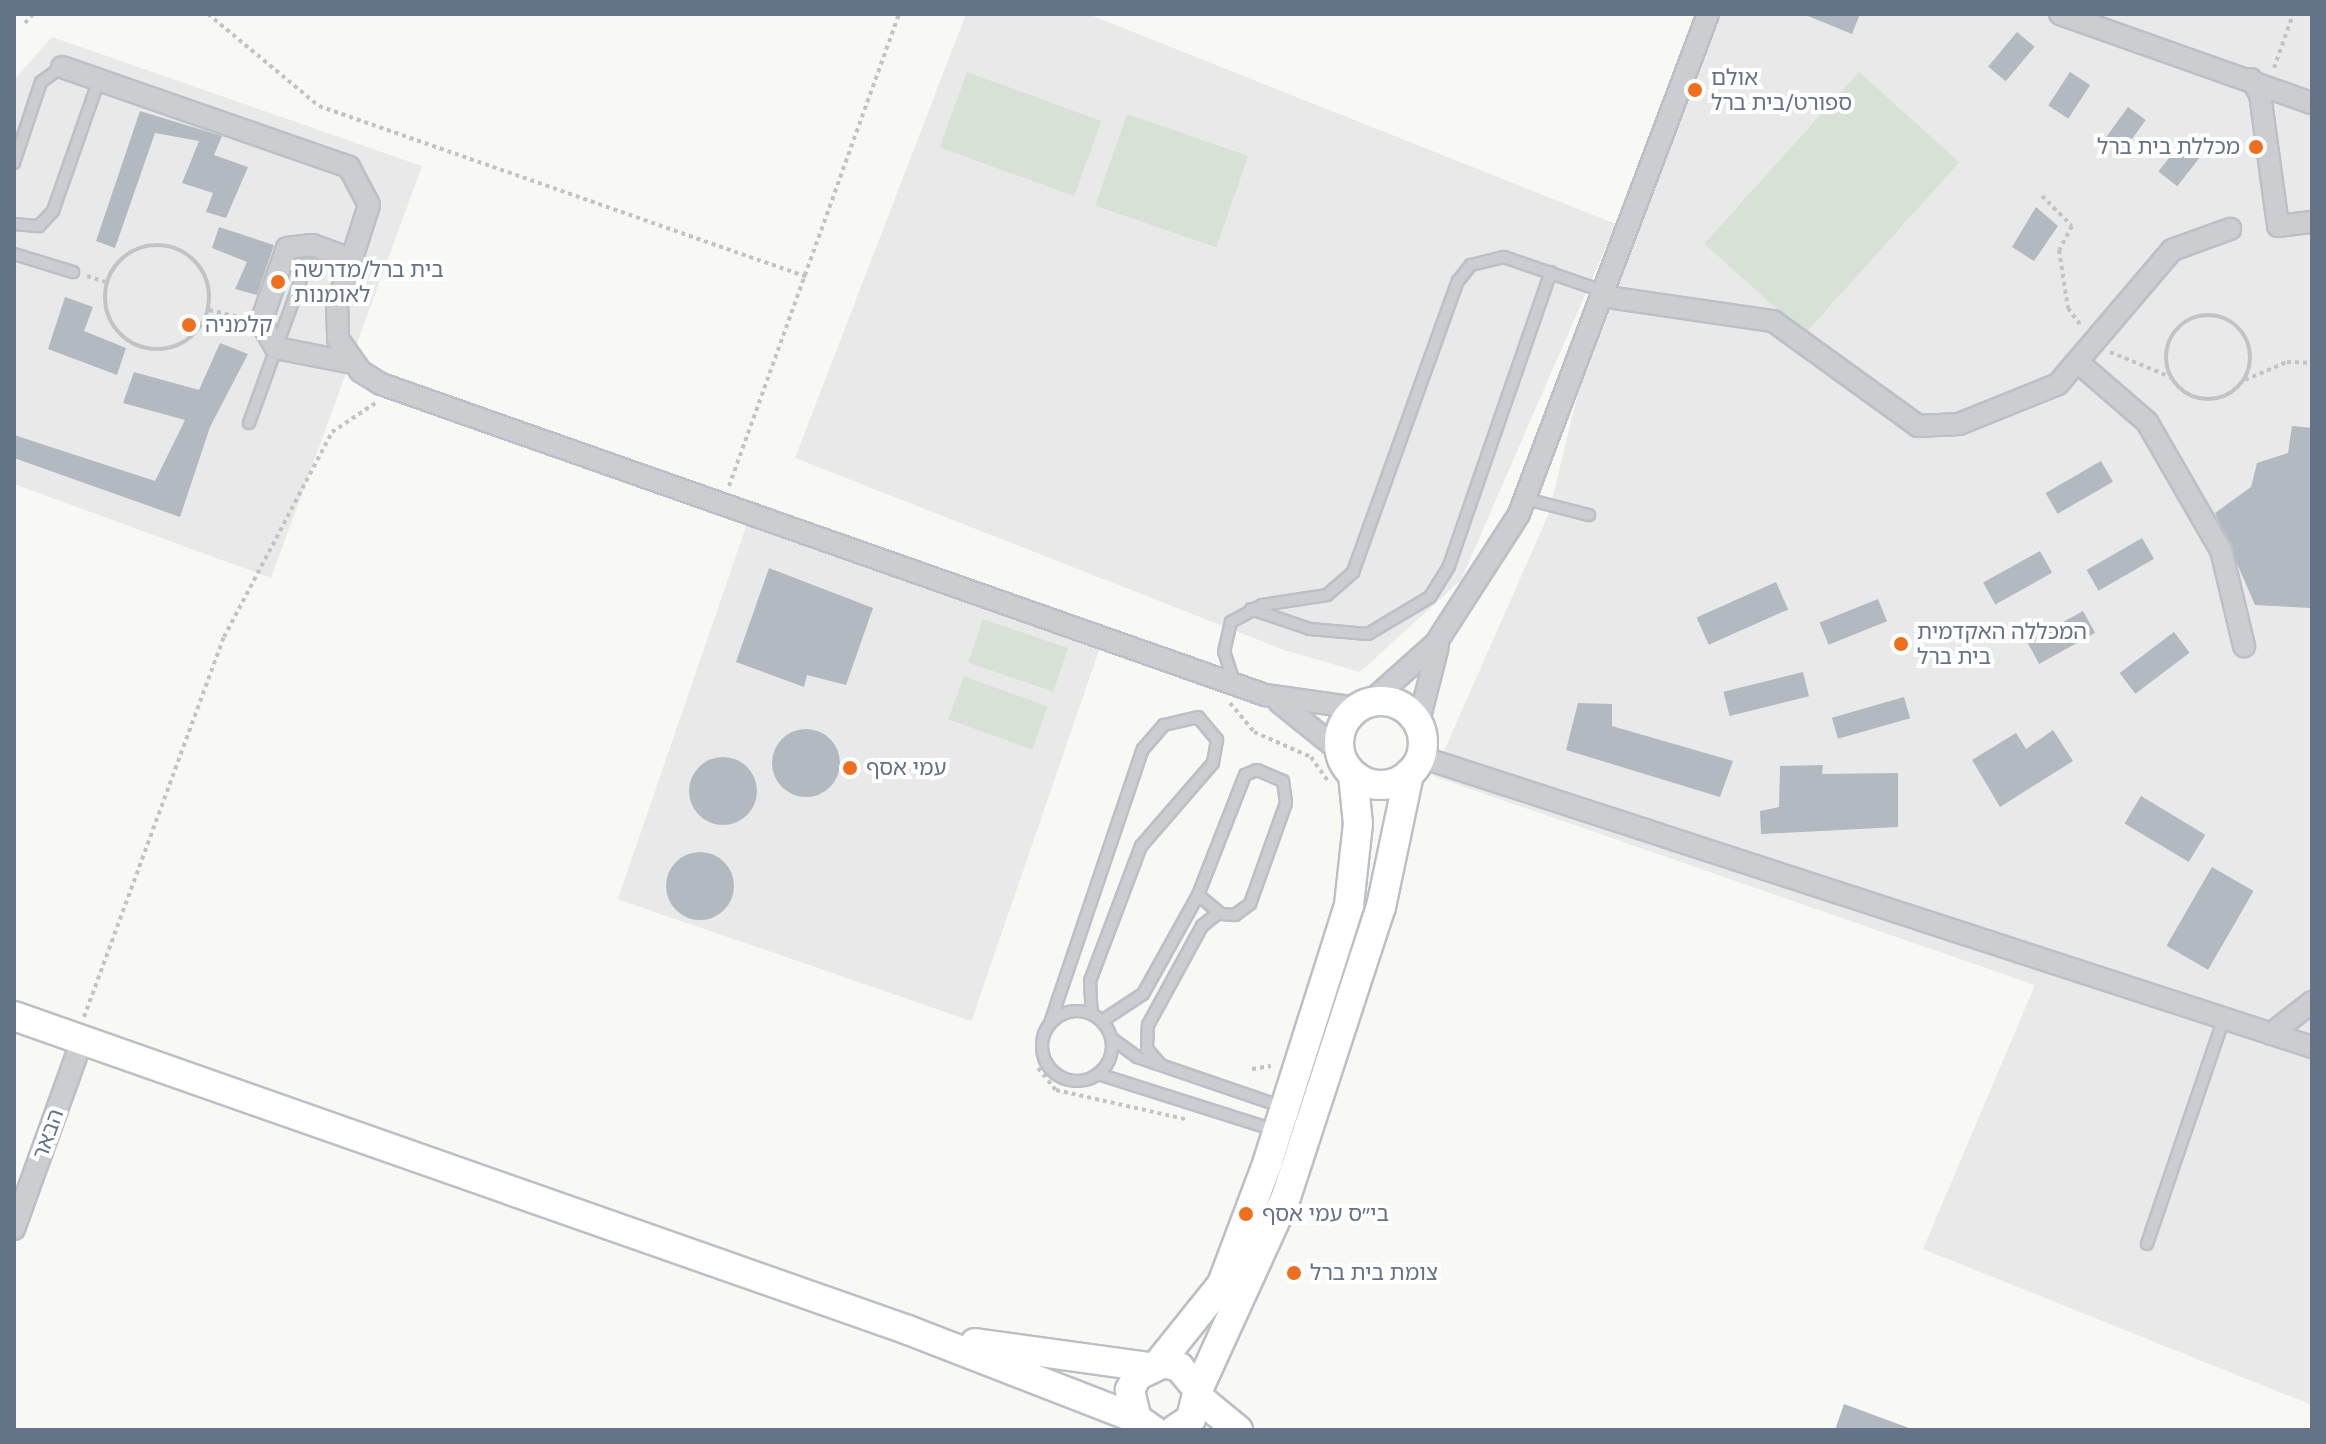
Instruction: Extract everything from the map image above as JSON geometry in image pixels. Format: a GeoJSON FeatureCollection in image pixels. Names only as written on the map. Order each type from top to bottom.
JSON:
{"type":"FeatureCollection","features":[{"type":"Feature","properties":{"kind":"main road"},"geometry":{"type":"LineString","coordinates":[[1145,1425],[1130,1390],[1222,1284],[1349,905],[1358,824],[1346,786],[1340,751],[1341,729],[1363,706],[1396,704],[1418,725],[1415,765],[1381,907],[1304,1129],[1286,1197],[1198,1393],[1191,1419],[1174,1430]]}},
{"type":"Feature","properties":{"kind":"main road"},"geometry":{"type":"LineString","coordinates":[[1346,786],[1376,785],[1415,765]]}},
{"type":"Feature","properties":{"kind":"main road"},"geometry":{"type":"LineString","coordinates":[[14,1016],[908,1330],[1145,1425]]}},
{"type":"Feature","properties":{"kind":"main road"},"geometry":{"type":"LineString","coordinates":[[908,1330],[1076,1361],[1179,1367],[1198,1393],[1238,1430]]}},
{"type":"Feature","properties":{"kind":"street"},"geometry":{"type":"LineString","coordinates":[[354,260],[312,245],[287,248],[261,322],[276,348],[353,363],[394,390],[1229,688],[1363,706],[1442,635],[1526,499],[1708,14]]}},
{"type":"Feature","properties":{"kind":"street"},"geometry":{"type":"LineString","coordinates":[[2060,14],[2312,103]]}},
{"type":"Feature","properties":{"kind":"street"},"geometry":{"type":"LineString","coordinates":[[62,67],[349,167],[369,205],[336,319],[353,363]]}},
{"type":"Feature","properties":{"kind":"street"},"geometry":{"type":"LineString","coordinates":[[2259,82],[2278,226],[2312,222]]}},
{"type":"Feature","properties":{"kind":"street"},"geometry":{"type":"LineString","coordinates":[[1602,293],[1773,321],[1918,426],[1959,424],[2058,384],[2080,364],[2127,295],[2172,250],[2230,229]]}},
{"type":"Feature","properties":{"kind":"street"},"geometry":{"type":"LineString","coordinates":[[2080,364],[2147,422],[2221,550],[2244,646]]}},
{"type":"Feature","properties":{"kind":"street"},"geometry":{"type":"LineString","coordinates":[[1418,725],[1442,635]]}},
{"type":"Feature","properties":{"kind":"street"},"geometry":{"type":"LineString","coordinates":[[1265,695],[1314,724],[1340,751]]}},
{"type":"Feature","properties":{"kind":"street"},"geometry":{"type":"LineString","coordinates":[[1415,765],[2312,1047]]}},
{"type":"Feature","properties":{"kind":"street"},"geometry":{"type":"LineString","coordinates":[[2271,1034],[2312,1002]]}},
{"type":"Feature","properties":{"kind":"street","name":"הבאר"},"geometry":{"type":"LineString","coordinates":[[14,1229],[79,1039]]}},
{"type":"Feature","properties":{"kind":"lane"},"geometry":{"type":"LineString","coordinates":[[14,163],[41,82],[62,67]]}},
{"type":"Feature","properties":{"kind":"lane"},"geometry":{"type":"LineString","coordinates":[[14,224],[39,226],[53,211],[99,80]]}},
{"type":"Feature","properties":{"kind":"lane"},"geometry":{"type":"LineString","coordinates":[[14,254],[73,272]]}},
{"type":"Feature","properties":{"kind":"lane"},"geometry":{"type":"LineString","coordinates":[[1229,688],[1225,638],[1231,622],[1251,609],[1327,595],[1353,572],[1458,281],[1471,265],[1504,257],[1602,293]]}},
{"type":"Feature","properties":{"kind":"lane"},"geometry":{"type":"LineString","coordinates":[[249,423],[307,263]]}},
{"type":"Feature","properties":{"kind":"lane"},"geometry":{"type":"LineString","coordinates":[[1251,609],[1353,635],[1414,611],[1449,566],[1551,272]]}},
{"type":"Feature","properties":{"kind":"lane"},"geometry":{"type":"LineString","coordinates":[[1526,499],[1589,515]]}},
{"type":"Feature","properties":{"kind":"lane"},"geometry":{"type":"LineString","coordinates":[[1198,717],[1217,740],[1213,763],[1141,846],[1090,981],[1097,1018],[1111,1038],[1161,1066],[1304,1129],[1279,1119],[1098,1074],[1067,1079],[1049,1067],[1041,1047],[1143,749],[1164,725],[1198,717]]}},
{"type":"Feature","properties":{"kind":"lane"},"geometry":{"type":"LineString","coordinates":[[1050,1023],[1072,1011],[1097,1018],[1143,994],[1198,895],[1245,775],[1257,770],[1277,776],[1286,803],[1250,904],[1235,915],[1218,913],[1198,895]]}},
{"type":"Feature","properties":{"kind":"lane"},"geometry":{"type":"LineString","coordinates":[[1161,1066],[1147,1049],[1148,1025],[1202,926],[1218,913]]}},
{"type":"Feature","properties":{"kind":"lane"},"geometry":{"type":"LineString","coordinates":[[2147,1244],[2224,1018]]}},
{"type":"Feature","properties":{"kind":"lane"},"geometry":{"type":"LineString","coordinates":[[1098,1074],[1111,1038]]}},
{"type":"Feature","properties":{"kind":"path"},"geometry":{"type":"LineString","coordinates":[[25,23],[33,14]]}},
{"type":"Feature","properties":{"kind":"path"},"geometry":{"type":"LineString","coordinates":[[208,14],[319,106],[807,277]]}},
{"type":"Feature","properties":{"kind":"path"},"geometry":{"type":"LineString","coordinates":[[722,505],[807,277],[899,14]]}},
{"type":"Feature","properties":{"kind":"path"},"geometry":{"type":"LineString","coordinates":[[2259,82],[2293,14]]}},
{"type":"Feature","properties":{"kind":"path"},"geometry":{"type":"LineString","coordinates":[[2042,196],[2072,226],[2059,250],[2068,308],[2093,344],[2171,377],[2205,399],[2287,362],[2312,363]]}},
{"type":"Feature","properties":{"kind":"path"},"geometry":{"type":"LineString","coordinates":[[175,248],[201,269],[209,310],[182,343],[148,349],[131,343],[108,317],[106,282],[126,254],[175,248]]}},
{"type":"Feature","properties":{"kind":"path"},"geometry":{"type":"LineString","coordinates":[[73,272],[106,282]]}},
{"type":"Feature","properties":{"kind":"path"},"geometry":{"type":"LineString","coordinates":[[209,310],[261,322]]}},
{"type":"Feature","properties":{"kind":"path"},"geometry":{"type":"LineString","coordinates":[[2171,377],[2170,337],[2203,315],[2240,329],[2250,354],[2242,381]]}},
{"type":"Feature","properties":{"kind":"path"},"geometry":{"type":"LineString","coordinates":[[79,1039],[224,637],[253,595],[299,484],[332,432],[394,390]]}},
{"type":"Feature","properties":{"kind":"path"},"geometry":{"type":"LineString","coordinates":[[1229,688],[1254,732],[1311,757],[1346,786]]}},
{"type":"Feature","properties":{"kind":"path"},"geometry":{"type":"LineString","coordinates":[[1252,1069],[1266,1072],[1281,1057]]}},
{"type":"Feature","properties":{"kind":"path"},"geometry":{"type":"LineString","coordinates":[[1038,1068],[1069,1094],[1176,1122],[1197,1118]]}},
{"type":"Feature","properties":{"kind":"shaded area"},"geometry":{"type":"Polygon","coordinates":[[[966,14],[1088,14],[1616,224],[1461,580],[1360,672],[1284,650],[795,458],[966,14]]]}},
{"type":"Feature","properties":{"kind":"shaded area","name":"המכללה האקדמית בית ברל"},"geometry":{"type":"Polygon","coordinates":[[[1704,14],[2312,14],[2312,1405],[1923,1249],[2035,985],[1433,776],[1549,513],[1601,296],[1704,14]]]}},
{"type":"Feature","properties":{"kind":"shaded area","name":"קלמניה"},"geometry":{"type":"Polygon","coordinates":[[[52,37],[422,166],[271,578],[14,484],[14,80],[52,37]]]}},
{"type":"Feature","properties":{"kind":"shaded area"},"geometry":{"type":"Polygon","coordinates":[[[967,72],[1101,121],[1074,196],[940,147],[967,72]]]}},
{"type":"Feature","properties":{"kind":"shaded area"},"geometry":{"type":"Polygon","coordinates":[[[1859,72],[1959,162],[1805,334],[1704,244],[1859,72]]]}},
{"type":"Feature","properties":{"kind":"shaded area"},"geometry":{"type":"Polygon","coordinates":[[[1127,114],[1248,156],[1216,247],[1095,206],[1127,114]]]}},
{"type":"Feature","properties":{"kind":"shaded area","name":"עמי אסף"},"geometry":{"type":"Polygon","coordinates":[[[748,521],[1102,643],[971,1021],[618,899],[748,521]]]}},
{"type":"Feature","properties":{"kind":"shaded area"},"geometry":{"type":"Polygon","coordinates":[[[983,619],[1068,648],[1053,692],[968,662],[983,619]]]}},
{"type":"Feature","properties":{"kind":"shaded area"},"geometry":{"type":"Polygon","coordinates":[[[964,676],[1048,706],[1032,750],[948,719],[964,676]]]}},
{"type":"Feature","properties":{"kind":"building"},"geometry":{"type":"Polygon","coordinates":[[[1803,14],[1860,14],[1852,34],[1803,14]]]}},
{"type":"Feature","properties":{"kind":"building"},"geometry":{"type":"Polygon","coordinates":[[[2017,32],[2035,47],[2006,81],[1988,66],[2017,32]]]}},
{"type":"Feature","properties":{"kind":"building"},"geometry":{"type":"Polygon","coordinates":[[[2070,72],[2090,85],[2068,119],[2048,106],[2070,72]]]}},
{"type":"Feature","properties":{"kind":"building"},"geometry":{"type":"Polygon","coordinates":[[[2128,107],[2146,120],[2122,153],[2104,140],[2128,107]]]}},
{"type":"Feature","properties":{"kind":"building"},"geometry":{"type":"Polygon","coordinates":[[[140,111],[222,136],[214,155],[248,167],[226,218],[206,212],[213,193],[182,183],[199,141],[155,133],[115,248],[96,241],[140,111]]]}},
{"type":"Feature","properties":{"kind":"building"},"geometry":{"type":"Polygon","coordinates":[[[2183,140],[2202,155],[2177,186],[2158,172],[2183,140]]]}},
{"type":"Feature","properties":{"kind":"building"},"geometry":{"type":"Polygon","coordinates":[[[2036,207],[2058,226],[2034,261],[2012,247],[2036,207]]]}},
{"type":"Feature","properties":{"kind":"building"},"geometry":{"type":"Polygon","coordinates":[[[219,227],[274,245],[257,295],[235,289],[247,262],[212,248],[219,227]]]}},
{"type":"Feature","properties":{"kind":"building"},"geometry":{"type":"Polygon","coordinates":[[[65,297],[93,307],[84,331],[126,348],[117,375],[48,349],[65,297]]]}},
{"type":"Feature","properties":{"kind":"building"},"geometry":{"type":"Polygon","coordinates":[[[220,343],[248,354],[210,427],[180,517],[14,458],[14,435],[155,481],[185,420],[123,403],[134,372],[199,390],[220,343]]]}},
{"type":"Feature","properties":{"kind":"building"},"geometry":{"type":"Polygon","coordinates":[[[2292,426],[2312,428],[2312,608],[2255,605],[2215,513],[2251,487],[2257,463],[2288,453],[2292,426]]]}},
{"type":"Feature","properties":{"kind":"building"},"geometry":{"type":"Polygon","coordinates":[[[2101,461],[2113,482],[2058,514],[2046,493],[2101,461]]]}},
{"type":"Feature","properties":{"kind":"building"},"geometry":{"type":"Polygon","coordinates":[[[2142,538],[2154,559],[2099,591],[2087,570],[2142,538]]]}},
{"type":"Feature","properties":{"kind":"building"},"geometry":{"type":"Polygon","coordinates":[[[2040,551],[2052,573],[1995,604],[1983,583],[2040,551]]]}},
{"type":"Feature","properties":{"kind":"building"},"geometry":{"type":"Polygon","coordinates":[[[769,568],[873,608],[846,685],[807,675],[804,687],[736,662],[769,568]]]}},
{"type":"Feature","properties":{"kind":"building"},"geometry":{"type":"Polygon","coordinates":[[[1776,582],[1788,609],[1709,645],[1697,617],[1776,582]]]}},
{"type":"Feature","properties":{"kind":"building"},"geometry":{"type":"Polygon","coordinates":[[[1878,599],[1887,621],[1829,645],[1820,623],[1878,599]]]}},
{"type":"Feature","properties":{"kind":"building"},"geometry":{"type":"Polygon","coordinates":[[[2083,611],[2095,633],[2039,664],[2027,642],[2083,611]]]}},
{"type":"Feature","properties":{"kind":"building"},"geometry":{"type":"Polygon","coordinates":[[[2174,632],[2190,653],[2135,694],[2120,673],[2174,632]]]}},
{"type":"Feature","properties":{"kind":"building"},"geometry":{"type":"Polygon","coordinates":[[[1803,672],[1809,696],[1729,716],[1723,692],[1803,672]]]}},
{"type":"Feature","properties":{"kind":"building"},"geometry":{"type":"Polygon","coordinates":[[[1904,697],[1910,718],[1838,739],[1832,718],[1904,697]]]}},
{"type":"Feature","properties":{"kind":"building"},"geometry":{"type":"Polygon","coordinates":[[[1578,703],[1612,704],[1612,726],[1733,761],[1720,797],[1566,750],[1578,703]]]}},
{"type":"Feature","properties":{"kind":"building"},"geometry":{"type":"Polygon","coordinates":[[[799,729],[813,729],[825,734],[835,744],[840,763],[835,782],[825,792],[813,797],[799,797],[787,792],[777,782],[772,770],[772,756],[777,744],[787,734],[799,729]]]}},
{"type":"Feature","properties":{"kind":"building"},"geometry":{"type":"Polygon","coordinates":[[[2053,730],[2073,761],[2000,807],[1972,760],[2016,733],[2026,749],[2053,730]]]}},
{"type":"Feature","properties":{"kind":"building"},"geometry":{"type":"Polygon","coordinates":[[[716,757],[730,757],[742,762],[752,772],[757,791],[752,810],[742,820],[730,825],[716,825],[704,820],[694,810],[689,798],[689,784],[694,772],[704,762],[716,757]]]}},
{"type":"Feature","properties":{"kind":"building"},"geometry":{"type":"Polygon","coordinates":[[[1823,765],[1822,774],[1898,773],[1898,827],[1761,834],[1760,811],[1779,807],[1780,766],[1823,765]]]}},
{"type":"Feature","properties":{"kind":"building"},"geometry":{"type":"Polygon","coordinates":[[[2141,796],[2205,835],[2189,862],[2125,823],[2141,796]]]}},
{"type":"Feature","properties":{"kind":"building"},"geometry":{"type":"Polygon","coordinates":[[[707,852],[728,867],[734,886],[732,899],[724,910],[707,920],[693,920],[676,910],[668,899],[666,879],[676,862],[687,854],[707,852]]]}},
{"type":"Feature","properties":{"kind":"building"},"geometry":{"type":"Polygon","coordinates":[[[2212,867],[2254,891],[2208,970],[2166,946],[2212,867]]]}},
{"type":"Feature","properties":{"kind":"building"},"geometry":{"type":"Polygon","coordinates":[[[1844,1404],[1909,1428],[1909,1430],[1835,1430],[1844,1404]]]}},
{"type":"Feature","properties":{"kind":"place","name":"אולם ספורט/בית ברל"},"geometry":{"type":"Point","coordinates":[1695,90]}},
{"type":"Feature","properties":{"kind":"place","name":"מכללת בית ברל"},"geometry":{"type":"Point","coordinates":[2256,147]}},
{"type":"Feature","properties":{"kind":"place","name":"בית ברל/מדרשה לאומנות"},"geometry":{"type":"Point","coordinates":[278,282]}},
{"type":"Feature","properties":{"kind":"place","name":"קלמניה"},"geometry":{"type":"Point","coordinates":[189,325]}},
{"type":"Feature","properties":{"kind":"place","name":"המכללה האקדמית בית ברל"},"geometry":{"type":"Point","coordinates":[1901,644]}},
{"type":"Feature","properties":{"kind":"place","name":"עמי אסף"},"geometry":{"type":"Point","coordinates":[850,768]}},
{"type":"Feature","properties":{"kind":"place","name":"בי״ס עמי אסף"},"geometry":{"type":"Point","coordinates":[1246,1214]}},
{"type":"Feature","properties":{"kind":"place","name":"צומת בית ברל"},"geometry":{"type":"Point","coordinates":[1294,1273]}}]}
